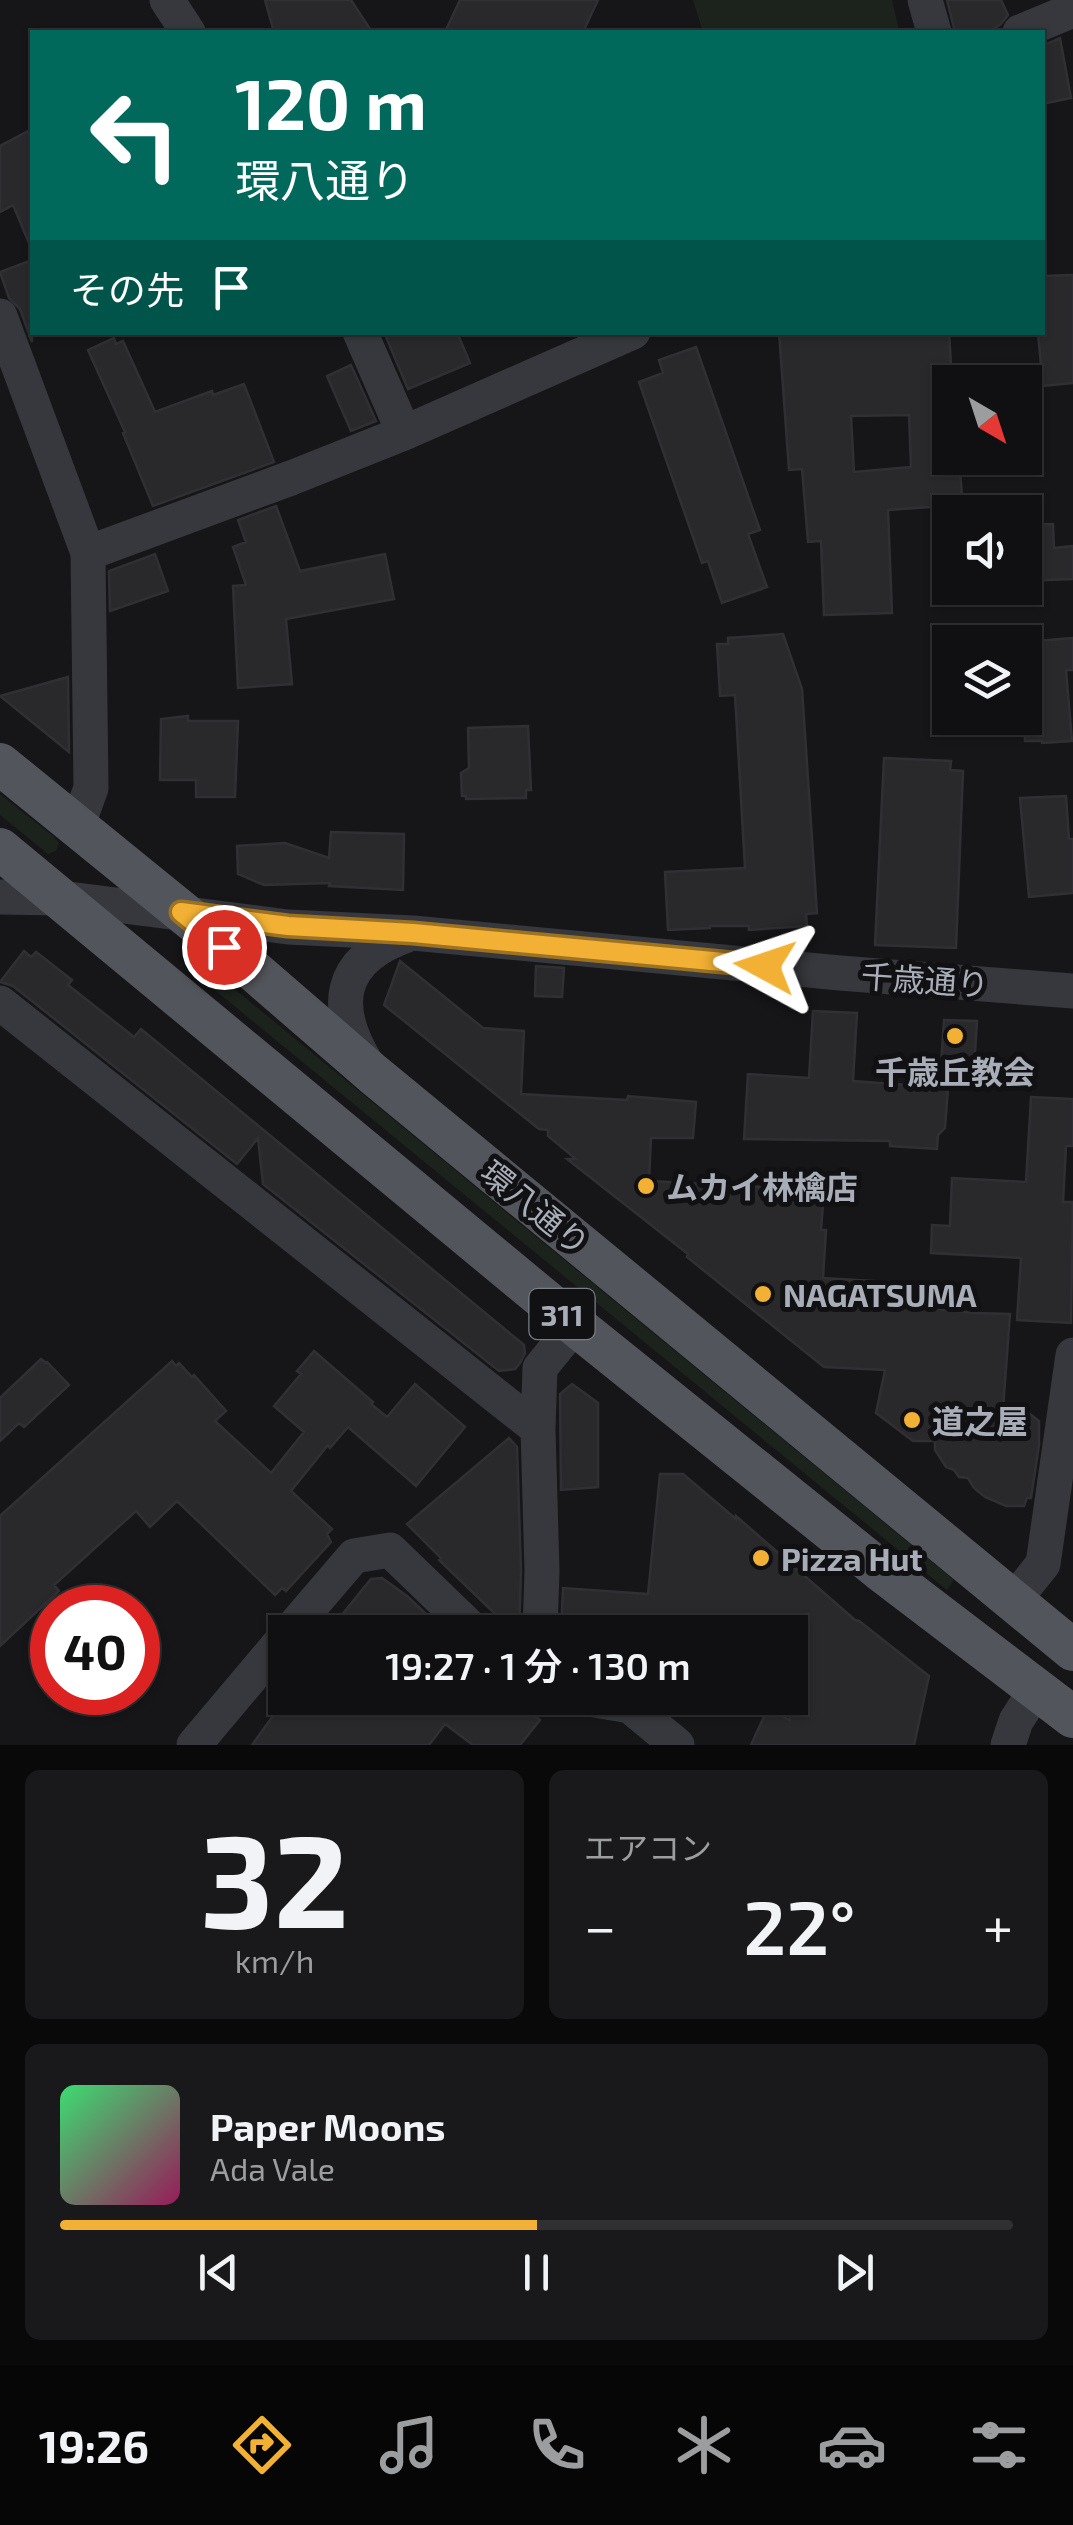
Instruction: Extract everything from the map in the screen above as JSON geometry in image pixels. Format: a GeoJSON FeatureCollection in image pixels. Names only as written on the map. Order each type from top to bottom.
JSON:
{"type":"FeatureCollection","features":[{"type":"Feature","properties":{"kind":"main road","name":"環八通り"},"geometry":{"type":"LineString","coordinates":[[0,764],[1073,1650]]}},
{"type":"Feature","properties":{"kind":"main road","name":"環八通り"},"geometry":{"type":"LineString","coordinates":[[0,849],[575,1325],[880,1570],[1073,1717]]}},
{"type":"Feature","properties":{"kind":"street"},"geometry":{"type":"LineString","coordinates":[[167,0],[187,30]]}},
{"type":"Feature","properties":{"kind":"street"},"geometry":{"type":"LineString","coordinates":[[925,0],[933,30]]}},
{"type":"Feature","properties":{"kind":"street"},"geometry":{"type":"LineString","coordinates":[[1025,30],[1073,10]]}},
{"type":"Feature","properties":{"kind":"street"},"geometry":{"type":"LineString","coordinates":[[0,316],[88,553],[91,788],[78,828]]}},
{"type":"Feature","properties":{"kind":"street"},"geometry":{"type":"LineString","coordinates":[[361,335],[404,433]]}},
{"type":"Feature","properties":{"kind":"street"},"geometry":{"type":"LineString","coordinates":[[88,553],[404,433],[626,335]]}},
{"type":"Feature","properties":{"kind":"street","name":"千歳通り"},"geometry":{"type":"LineString","coordinates":[[0,896],[61,898],[288,926],[413,933],[1073,991]]}},
{"type":"Feature","properties":{"kind":"street"},"geometry":{"type":"LineString","coordinates":[[373,1074],[349,1027],[345,994],[351,975],[362,960],[384,943],[413,933]]}},
{"type":"Feature","properties":{"kind":"street"},"geometry":{"type":"LineString","coordinates":[[0,1003],[538,1429]]}},
{"type":"Feature","properties":{"kind":"street"},"geometry":{"type":"LineString","coordinates":[[541,1615],[540,1368],[575,1325]]}},
{"type":"Feature","properties":{"kind":"street"},"geometry":{"type":"LineString","coordinates":[[1014,1600],[1044,1564],[1070,1400],[1073,1356]]}},
{"type":"Feature","properties":{"kind":"street"},"geometry":{"type":"LineString","coordinates":[[304,1615],[354,1556],[390,1550],[457,1615]]}},
{"type":"Feature","properties":{"kind":"street"},"geometry":{"type":"LineString","coordinates":[[198,1744],[268,1658]]}},
{"type":"Feature","properties":{"kind":"street"},"geometry":{"type":"LineString","coordinates":[[1008,1745],[1016,1721],[1037,1688]]}},
{"type":"Feature","properties":{"kind":"street"},"geometry":{"type":"LineString","coordinates":[[640,1715],[668,1742]]}},
{"type":"Feature","properties":{"kind":"shaded area"},"geometry":{"type":"Polygon","coordinates":[[[693,0],[892,0],[899,30],[702,30],[693,0]]]}},
{"type":"Feature","properties":{"kind":"shaded area"},"geometry":{"type":"Polygon","coordinates":[[[0,794],[53,836],[59,843],[56,851],[48,854],[0,815],[0,794]]]}},
{"type":"Feature","properties":{"kind":"shaded area"},"geometry":{"type":"Polygon","coordinates":[[[204,964],[954,1580],[947,1590],[194,973],[198,965],[204,964]]]}},
{"type":"Feature","properties":{"kind":"building"},"geometry":{"type":"Polygon","coordinates":[[[265,0],[351,0],[371,30],[273,30],[265,0]]]}},
{"type":"Feature","properties":{"kind":"building"},"geometry":{"type":"Polygon","coordinates":[[[460,0],[598,0],[584,30],[446,30],[460,0]]]}},
{"type":"Feature","properties":{"kind":"building"},"geometry":{"type":"Polygon","coordinates":[[[947,0],[1001,0],[1008,15],[990,30],[954,30],[947,0]]]}},
{"type":"Feature","properties":{"kind":"building"},"geometry":{"type":"Polygon","coordinates":[[[1060,38],[1071,98],[1045,103],[1045,45],[1060,38]]]}},
{"type":"Feature","properties":{"kind":"building"},"geometry":{"type":"Polygon","coordinates":[[[30,130],[30,245],[13,205],[0,212],[0,146],[30,130]]]}},
{"type":"Feature","properties":{"kind":"building"},"geometry":{"type":"Polygon","coordinates":[[[30,261],[32,342],[20,309],[9,298],[0,272],[30,261]]]}},
{"type":"Feature","properties":{"kind":"building"},"geometry":{"type":"Polygon","coordinates":[[[1073,275],[1073,383],[1043,386],[1038,335],[1045,335],[1045,276],[1073,275]]]}},
{"type":"Feature","properties":{"kind":"building"},"geometry":{"type":"Polygon","coordinates":[[[385,335],[458,335],[470,363],[408,389],[385,335]]]}},
{"type":"Feature","properties":{"kind":"building"},"geometry":{"type":"Polygon","coordinates":[[[779,335],[949,335],[951,365],[932,365],[932,475],[960,475],[962,495],[932,495],[932,507],[888,510],[892,613],[824,615],[821,541],[808,542],[802,469],[789,470],[779,335]],[[909,415],[851,416],[854,472],[911,467],[909,415]]]}},
{"type":"Feature","properties":{"kind":"building"},"geometry":{"type":"Polygon","coordinates":[[[114,338],[116,344],[123,341],[155,412],[244,384],[274,462],[153,506],[88,350],[114,338]]]}},
{"type":"Feature","properties":{"kind":"building"},"geometry":{"type":"Polygon","coordinates":[[[696,347],[760,530],[748,534],[767,587],[722,603],[708,561],[702,563],[639,382],[663,373],[659,360],[696,347]]]}},
{"type":"Feature","properties":{"kind":"building"},"geometry":{"type":"Polygon","coordinates":[[[351,365],[376,421],[351,431],[327,376],[351,365]]]}},
{"type":"Feature","properties":{"kind":"building"},"geometry":{"type":"Polygon","coordinates":[[[276,506],[300,571],[385,554],[394,599],[286,619],[292,684],[238,688],[233,586],[246,585],[233,547],[246,542],[238,520],[276,506]]]}},
{"type":"Feature","properties":{"kind":"building"},"geometry":{"type":"Polygon","coordinates":[[[1042,524],[1053,524],[1054,548],[1073,546],[1073,579],[1042,580],[1042,524]]]}},
{"type":"Feature","properties":{"kind":"building"},"geometry":{"type":"Polygon","coordinates":[[[155,554],[168,591],[110,611],[109,571],[155,554]]]}},
{"type":"Feature","properties":{"kind":"building"},"geometry":{"type":"Polygon","coordinates":[[[783,634],[802,689],[817,913],[806,914],[807,926],[668,930],[665,872],[745,868],[735,695],[720,696],[717,644],[728,644],[728,638],[783,634]]]}},
{"type":"Feature","properties":{"kind":"building"},"geometry":{"type":"Polygon","coordinates":[[[1073,638],[1073,670],[1066,670],[1072,741],[1025,741],[1025,735],[1042,735],[1042,641],[1073,638]]]}},
{"type":"Feature","properties":{"kind":"building"},"geometry":{"type":"Polygon","coordinates":[[[68,677],[69,752],[0,696],[68,677]]]}},
{"type":"Feature","properties":{"kind":"building"},"geometry":{"type":"Polygon","coordinates":[[[188,716],[188,721],[238,721],[235,797],[196,797],[196,780],[160,780],[161,719],[188,716]]]}},
{"type":"Feature","properties":{"kind":"building"},"geometry":{"type":"Polygon","coordinates":[[[528,726],[531,790],[526,790],[526,798],[462,796],[461,773],[469,768],[468,728],[528,726]]]}},
{"type":"Feature","properties":{"kind":"building"},"geometry":{"type":"Polygon","coordinates":[[[884,758],[951,761],[950,770],[963,771],[956,948],[875,945],[884,758]]]}},
{"type":"Feature","properties":{"kind":"building"},"geometry":{"type":"Polygon","coordinates":[[[1066,796],[1069,839],[1073,839],[1073,893],[1029,897],[1020,798],[1066,796]]]}},
{"type":"Feature","properties":{"kind":"building"},"geometry":{"type":"Polygon","coordinates":[[[331,832],[404,834],[403,890],[329,886],[330,883],[264,885],[238,874],[237,846],[285,843],[329,858],[331,832]]]}},
{"type":"Feature","properties":{"kind":"building"},"geometry":{"type":"Polygon","coordinates":[[[24,951],[31,957],[36,952],[72,980],[68,985],[134,1037],[141,1029],[524,1345],[525,1353],[515,1369],[499,1371],[263,1184],[258,1138],[237,1164],[13,986],[0,982],[24,951]]]}},
{"type":"Feature","properties":{"kind":"building"},"geometry":{"type":"Polygon","coordinates":[[[400,961],[483,1028],[524,1031],[521,1094],[696,1102],[693,1138],[651,1138],[649,1181],[824,1190],[823,1278],[889,1282],[888,1304],[1010,1314],[1003,1409],[1026,1411],[1039,1421],[1031,1498],[1027,1498],[1024,1506],[1006,1506],[985,1497],[968,1478],[959,1477],[946,1467],[935,1450],[935,1441],[913,1441],[876,1413],[885,1370],[824,1367],[567,1159],[576,1159],[548,1136],[548,1130],[539,1129],[384,1005],[400,961]]]}},
{"type":"Feature","properties":{"kind":"building"},"geometry":{"type":"Polygon","coordinates":[[[536,966],[564,968],[562,997],[535,996],[536,966]]]}},
{"type":"Feature","properties":{"kind":"building"},"geometry":{"type":"Polygon","coordinates":[[[813,1011],[857,1013],[853,1081],[948,1088],[945,1128],[938,1135],[937,1149],[890,1146],[890,1141],[744,1139],[748,1074],[809,1078],[813,1011]]]}},
{"type":"Feature","properties":{"kind":"building"},"geometry":{"type":"Polygon","coordinates":[[[944,1020],[977,1021],[973,1084],[940,1082],[944,1020]]]}},
{"type":"Feature","properties":{"kind":"building"},"geometry":{"type":"Polygon","coordinates":[[[1031,1097],[1073,1099],[1073,1146],[1066,1146],[1063,1202],[1073,1202],[1071,1323],[1017,1320],[1021,1258],[931,1253],[932,1225],[950,1226],[952,1178],[1026,1182],[1031,1097]]]}},
{"type":"Feature","properties":{"kind":"building"},"geometry":{"type":"Polygon","coordinates":[[[314,1351],[387,1417],[415,1384],[465,1427],[416,1486],[348,1427],[330,1448],[328,1445],[291,1491],[332,1529],[327,1534],[331,1542],[286,1591],[282,1588],[275,1595],[177,1501],[150,1527],[136,1511],[54,1585],[30,1585],[30,1618],[0,1646],[0,1516],[172,1361],[194,1375],[226,1411],[215,1421],[271,1473],[304,1432],[274,1406],[301,1374],[297,1371],[314,1351]]]}},
{"type":"Feature","properties":{"kind":"building"},"geometry":{"type":"Polygon","coordinates":[[[41,1359],[69,1385],[24,1427],[19,1423],[0,1441],[0,1398],[41,1359]]]}},
{"type":"Feature","properties":{"kind":"building"},"geometry":{"type":"Polygon","coordinates":[[[572,1384],[598,1403],[598,1487],[561,1490],[560,1394],[572,1384]]]}},
{"type":"Feature","properties":{"kind":"building"},"geometry":{"type":"Polygon","coordinates":[[[509,1438],[517,1447],[520,1615],[496,1615],[407,1524],[509,1438]]]}},
{"type":"Feature","properties":{"kind":"building"},"geometry":{"type":"Polygon","coordinates":[[[660,1474],[683,1474],[855,1620],[929,1676],[914,1745],[751,1745],[765,1715],[790,1720],[790,1715],[808,1715],[808,1615],[562,1615],[563,1588],[648,1594],[660,1474]]]}},
{"type":"Feature","properties":{"kind":"building"},"geometry":{"type":"Polygon","coordinates":[[[382,1578],[427,1615],[342,1615],[371,1579],[382,1578]]]}},
{"type":"Feature","properties":{"kind":"building"},"geometry":{"type":"Polygon","coordinates":[[[274,1715],[534,1715],[540,1720],[520,1745],[473,1745],[445,1724],[429,1745],[252,1745],[274,1715]]]}},
{"type":"Feature","properties":{"kind":"place","name":"千歳丘教会"},"geometry":{"type":"Point","coordinates":[955,1036]}},
{"type":"Feature","properties":{"kind":"place","name":"ムカイ林檎店"},"geometry":{"type":"Point","coordinates":[646,1186]}},
{"type":"Feature","properties":{"kind":"place","name":"NAGATSUMA"},"geometry":{"type":"Point","coordinates":[763,1294]}},
{"type":"Feature","properties":{"kind":"place","name":"道之屋"},"geometry":{"type":"Point","coordinates":[912,1420]}},
{"type":"Feature","properties":{"kind":"place","name":"Pizza Hut"},"geometry":{"type":"Point","coordinates":[761,1558]}},
{"type":"Feature","properties":{"kind":"route"},"geometry":{"type":"LineString","coordinates":[[224,947],[181,912],[288,926],[413,933],[765,966]]}}]}
